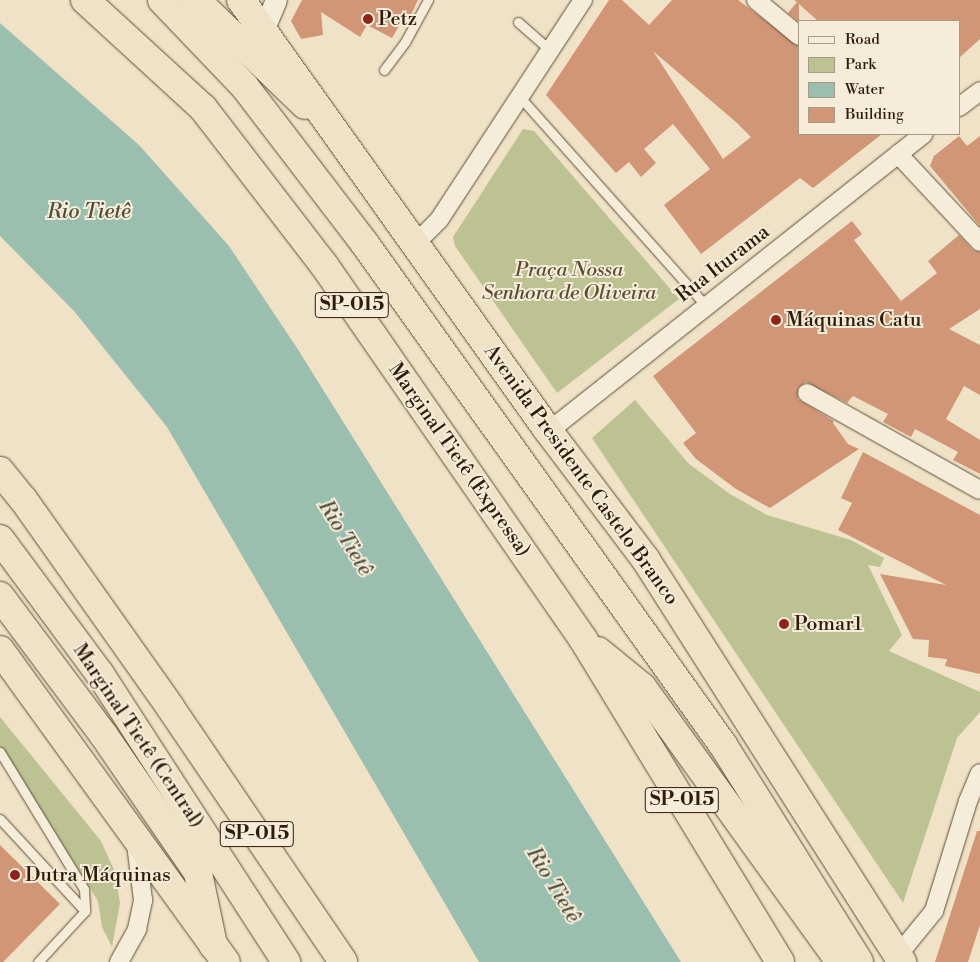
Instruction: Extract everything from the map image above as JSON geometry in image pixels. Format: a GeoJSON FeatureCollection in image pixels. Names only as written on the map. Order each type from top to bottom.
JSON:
{"type":"FeatureCollection","features":[{"type":"Feature","properties":{"kind":"highway","name":"Marginal Tietê (Expressa)"},"geometry":{"type":"LineString","coordinates":[[85,0],[203,108],[324,265],[583,639],[780,962]]}},
{"type":"Feature","properties":{"kind":"highway"},"geometry":{"type":"LineString","coordinates":[[162,0],[244,87],[366,244],[723,744],[859,962]]}},
{"type":"Feature","properties":{"kind":"highway"},"geometry":{"type":"LineString","coordinates":[[196,0],[285,89],[330,124]]}},
{"type":"Feature","properties":{"kind":"highway","name":"Avenida Presidente Castelo Branco"},"geometry":{"type":"LineString","coordinates":[[242,0],[264,28],[330,124],[549,431],[646,560],[900,959]]}},
{"type":"Feature","properties":{"kind":"highway","name":"SP-015"},"geometry":{"type":"LineString","coordinates":[[0,471],[23,498],[170,707],[343,962]]}},
{"type":"Feature","properties":{"kind":"highway","name":"Marginal Tietê (Central)"},"geometry":{"type":"LineString","coordinates":[[0,539],[100,674],[286,962]]}},
{"type":"Feature","properties":{"kind":"highway"},"geometry":{"type":"LineString","coordinates":[[0,596],[103,734],[198,873],[219,953]]}},
{"type":"Feature","properties":{"kind":"highway"},"geometry":{"type":"LineString","coordinates":[[583,639],[642,687],[840,962]]}},
{"type":"Feature","properties":{"kind":"highway"},"geometry":{"type":"LineString","coordinates":[[0,650],[219,953]]}},
{"type":"Feature","properties":{"kind":"highway"},"geometry":{"type":"LineString","coordinates":[[0,671],[26,687]]}},
{"type":"Feature","properties":{"kind":"street"},"geometry":{"type":"LineString","coordinates":[[264,28],[276,0]]}},
{"type":"Feature","properties":{"kind":"street"},"geometry":{"type":"LineString","coordinates":[[415,244],[439,220],[583,0]]}},
{"type":"Feature","properties":{"kind":"street"},"geometry":{"type":"LineString","coordinates":[[756,0],[798,35]]}},
{"type":"Feature","properties":{"kind":"street"},"geometry":{"type":"LineString","coordinates":[[960,106],[980,90]]}},
{"type":"Feature","properties":{"kind":"street","name":"Rua Iturama"},"geometry":{"type":"LineString","coordinates":[[549,431],[705,305],[898,154],[919,135]]}},
{"type":"Feature","properties":{"kind":"street"},"geometry":{"type":"LineString","coordinates":[[898,154],[980,242]]}},
{"type":"Feature","properties":{"kind":"street"},"geometry":{"type":"LineString","coordinates":[[807,393],[980,490]]}},
{"type":"Feature","properties":{"kind":"street"},"geometry":{"type":"LineString","coordinates":[[900,959],[934,911],[980,772]]}},
{"type":"Feature","properties":{"kind":"street"},"geometry":{"type":"LineString","coordinates":[[119,962],[137,929],[143,900],[136,839]]}},
{"type":"Feature","properties":{"kind":"lane"},"geometry":{"type":"LineString","coordinates":[[384,70],[405,42],[428,0]]}},
{"type":"Feature","properties":{"kind":"lane"},"geometry":{"type":"LineString","coordinates":[[518,22],[550,50]]}},
{"type":"Feature","properties":{"kind":"lane"},"geometry":{"type":"LineString","coordinates":[[520,97],[705,305]]}},
{"type":"Feature","properties":{"kind":"lane"},"geometry":{"type":"LineString","coordinates":[[0,752],[79,878],[84,890],[85,912],[38,962]]}},
{"type":"Feature","properties":{"kind":"lane"},"geometry":{"type":"LineString","coordinates":[[0,819],[85,912]]}},
{"type":"Feature","properties":{"kind":"green space","name":"Praça Nossa Senhora de Oliveira"},"geometry":{"type":"Polygon","coordinates":[[[523,129],[534,131],[679,299],[557,393],[455,246],[453,237],[523,129]]]}},
{"type":"Feature","properties":{"kind":"green space"},"geometry":{"type":"Polygon","coordinates":[[[635,400],[689,464],[730,494],[767,515],[851,540],[884,558],[880,567],[868,565],[902,635],[889,651],[980,692],[980,712],[957,738],[903,903],[592,438],[635,400]]]}},
{"type":"Feature","properties":{"kind":"green space"},"geometry":{"type":"Polygon","coordinates":[[[0,717],[101,841],[115,872],[120,903],[112,947],[102,927],[98,901],[0,746],[0,717]]]}},
{"type":"Feature","properties":{"kind":"water","name":"Rio Tietê"},"geometry":{"type":"Polygon","coordinates":[[[0,23],[139,145],[229,246],[297,348],[681,962],[479,962],[167,427],[74,311],[0,236],[0,23]]]}},
{"type":"Feature","properties":{"kind":"building","name":"Petz"},"geometry":{"type":"Polygon","coordinates":[[[302,0],[418,0],[408,21],[403,19],[392,38],[367,25],[360,37],[321,12],[323,35],[301,39],[291,21],[302,0]]]}},
{"type":"Feature","properties":{"kind":"building"},"geometry":{"type":"Polygon","coordinates":[[[609,0],[622,0],[649,25],[672,0],[738,0],[798,45],[798,135],[881,135],[813,188],[800,178],[701,254],[664,205],[710,169],[673,124],[644,149],[656,163],[641,177],[629,162],[616,173],[546,95],[609,0]],[[653,51],[723,159],[751,137],[737,123],[653,51]]]}},
{"type":"Feature","properties":{"kind":"building"},"geometry":{"type":"Polygon","coordinates":[[[794,0],[980,0],[980,39],[960,57],[960,20],[817,20],[799,4],[798,21],[788,13],[797,2],[794,0]]]}},
{"type":"Feature","properties":{"kind":"building"},"geometry":{"type":"Polygon","coordinates":[[[959,136],[967,146],[980,136],[980,226],[930,166],[934,156],[959,136]]]}},
{"type":"Feature","properties":{"kind":"building"},"geometry":{"type":"Polygon","coordinates":[[[852,221],[862,234],[854,240],[901,301],[937,273],[928,261],[959,235],[973,250],[980,252],[980,309],[949,329],[980,345],[980,395],[964,386],[946,419],[980,440],[980,474],[953,460],[958,452],[915,429],[911,437],[883,422],[888,414],[853,396],[847,403],[806,382],[798,388],[798,399],[834,421],[833,423],[848,444],[859,449],[770,508],[736,489],[696,459],[683,443],[696,433],[653,376],[852,221]]]}},
{"type":"Feature","properties":{"kind":"building"},"geometry":{"type":"Polygon","coordinates":[[[863,452],[980,515],[980,674],[945,666],[947,659],[928,657],[929,640],[913,639],[880,574],[946,585],[838,530],[852,503],[841,498],[863,452]]]}},
{"type":"Feature","properties":{"kind":"building"},"geometry":{"type":"Polygon","coordinates":[[[977,831],[980,831],[980,925],[968,962],[935,962],[977,831]]]}},
{"type":"Feature","properties":{"kind":"building","name":"Dutra Máquinas"},"geometry":{"type":"Polygon","coordinates":[[[0,845],[60,904],[3,962],[0,962],[0,845]]]}},
{"type":"Feature","properties":{"kind":"place","name":"Petz"},"geometry":{"type":"Point","coordinates":[368,19]}},
{"type":"Feature","properties":{"kind":"place","name":"Máquinas Catu"},"geometry":{"type":"Point","coordinates":[776,320]}},
{"type":"Feature","properties":{"kind":"place","name":"Pomar1"},"geometry":{"type":"Point","coordinates":[784,624]}},
{"type":"Feature","properties":{"kind":"place","name":"Dutra Máquinas"},"geometry":{"type":"Point","coordinates":[15,875]}}]}
